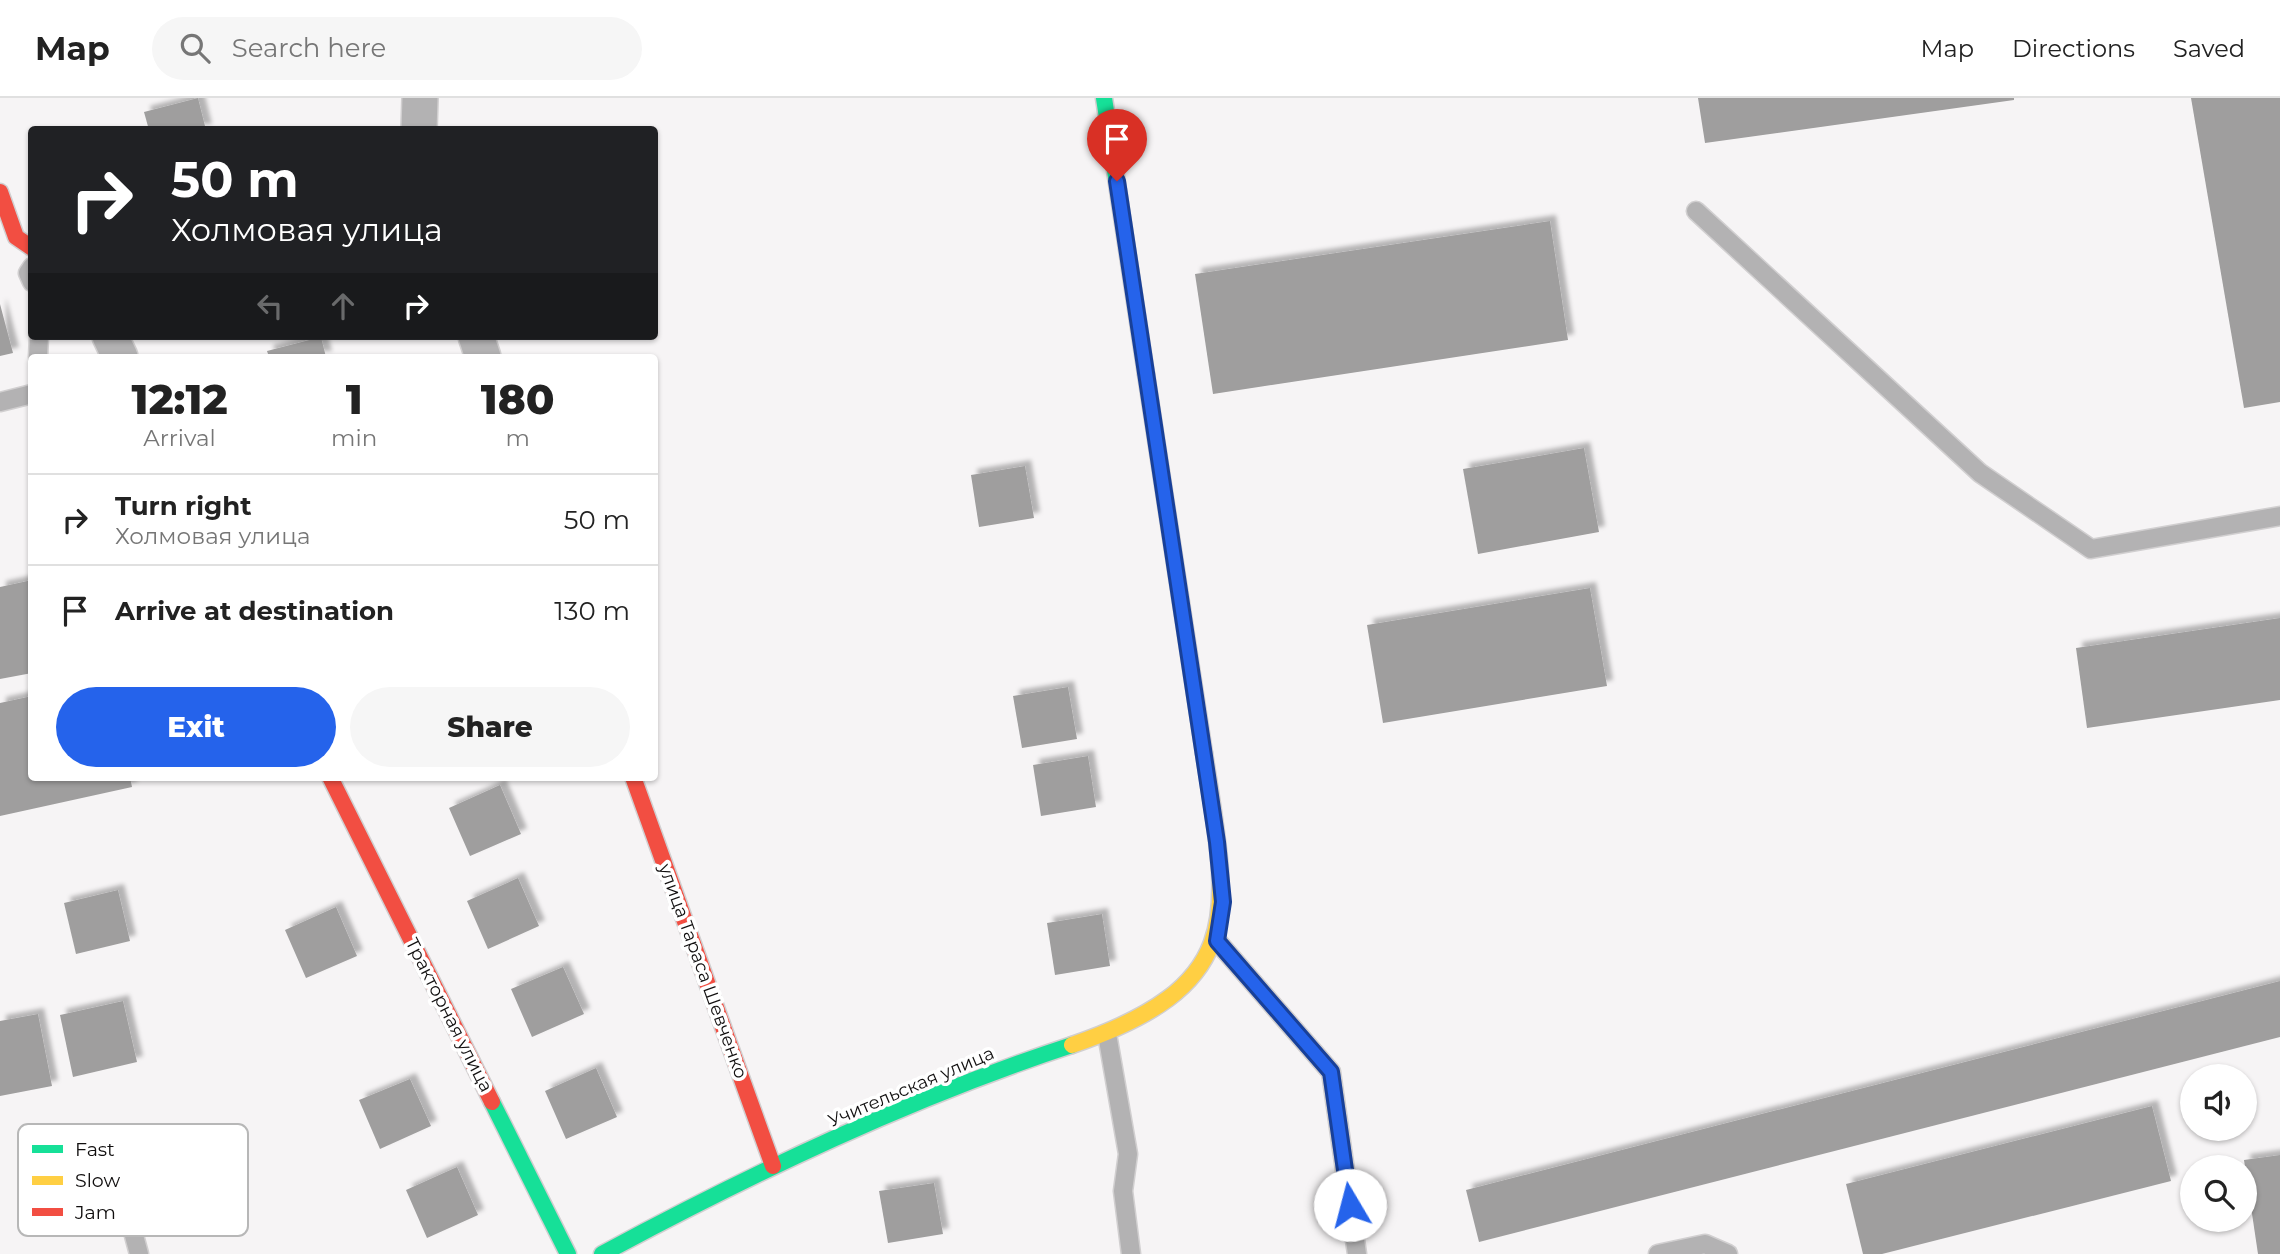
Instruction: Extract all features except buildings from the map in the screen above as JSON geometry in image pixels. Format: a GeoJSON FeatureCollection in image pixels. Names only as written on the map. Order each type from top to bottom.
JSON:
{"type":"FeatureCollection","features":[{"type":"Feature","properties":{"kind":"street"},"geometry":{"type":"LineString","coordinates":[[419,126],[420,98]]}},
{"type":"Feature","properties":{"kind":"street"},"geometry":{"type":"LineString","coordinates":[[1104,98],[1217,842],[1223,902],[1217,941]]}},
{"type":"Feature","properties":{"kind":"street"},"geometry":{"type":"LineString","coordinates":[[0,191],[20,240]]}},
{"type":"Feature","properties":{"kind":"street","name":"Тракторная улица"},"geometry":{"type":"LineString","coordinates":[[332,781],[568,1254]]}},
{"type":"Feature","properties":{"kind":"street","name":"улица Тараса Шевченко"},"geometry":{"type":"LineString","coordinates":[[635,781],[773,1166]]}},
{"type":"Feature","properties":{"kind":"street","name":"Учительская улица"},"geometry":{"type":"LineString","coordinates":[[619,1250],[773,1166],[1028,1059],[1107,1034],[1148,1015],[1188,984],[1217,941]]}},
{"type":"Feature","properties":{"kind":"lane"},"geometry":{"type":"LineString","coordinates":[[1696,211],[1980,473],[2091,550],[2280,516]]}},
{"type":"Feature","properties":{"kind":"lane"},"geometry":{"type":"LineString","coordinates":[[0,402],[28,395]]}},
{"type":"Feature","properties":{"kind":"lane"},"geometry":{"type":"LineString","coordinates":[[1217,941],[1331,1072],[1357,1254]]}},
{"type":"Feature","properties":{"kind":"lane"},"geometry":{"type":"LineString","coordinates":[[1107,1034],[1128,1154],[1123,1191],[1131,1254]]}},
{"type":"Feature","properties":{"kind":"lane"},"geometry":{"type":"LineString","coordinates":[[134,1236],[139,1254]]}},
{"type":"Feature","properties":{"kind":"lane"},"geometry":{"type":"LineString","coordinates":[[1658,1254],[1705,1244],[1728,1254]]}},
{"type":"Feature","properties":{"kind":"traffic: fast"},"geometry":{"type":"LineString","coordinates":[[1104,98],[1146,374]]}},
{"type":"Feature","properties":{"kind":"traffic: fast"},"geometry":{"type":"LineString","coordinates":[[602,1254],[774,1166],[833,1139],[951,1089],[1072,1045]]}},
{"type":"Feature","properties":{"kind":"traffic: fast"},"geometry":{"type":"LineString","coordinates":[[492,1102],[568,1254]]}},
{"type":"Feature","properties":{"kind":"traffic: slow"},"geometry":{"type":"LineString","coordinates":[[1072,1045],[1130,1022],[1171,996],[1199,968],[1214,936],[1220,900],[1219,858],[1204,753]]}},
{"type":"Feature","properties":{"kind":"traffic: jam"},"geometry":{"type":"LineString","coordinates":[[0,192],[16,237],[28,245]]}},
{"type":"Feature","properties":{"kind":"traffic: jam"},"geometry":{"type":"LineString","coordinates":[[1146,374],[1204,753]]}},
{"type":"Feature","properties":{"kind":"traffic: jam"},"geometry":{"type":"LineString","coordinates":[[332,781],[492,1102]]}},
{"type":"Feature","properties":{"kind":"traffic: jam"},"geometry":{"type":"LineString","coordinates":[[634,781],[773,1166]]}},
{"type":"Feature","properties":{"kind":"route"},"geometry":{"type":"LineString","coordinates":[[1117,181],[1217,842],[1223,902],[1217,941],[1331,1072],[1350,1205]]}}]}
